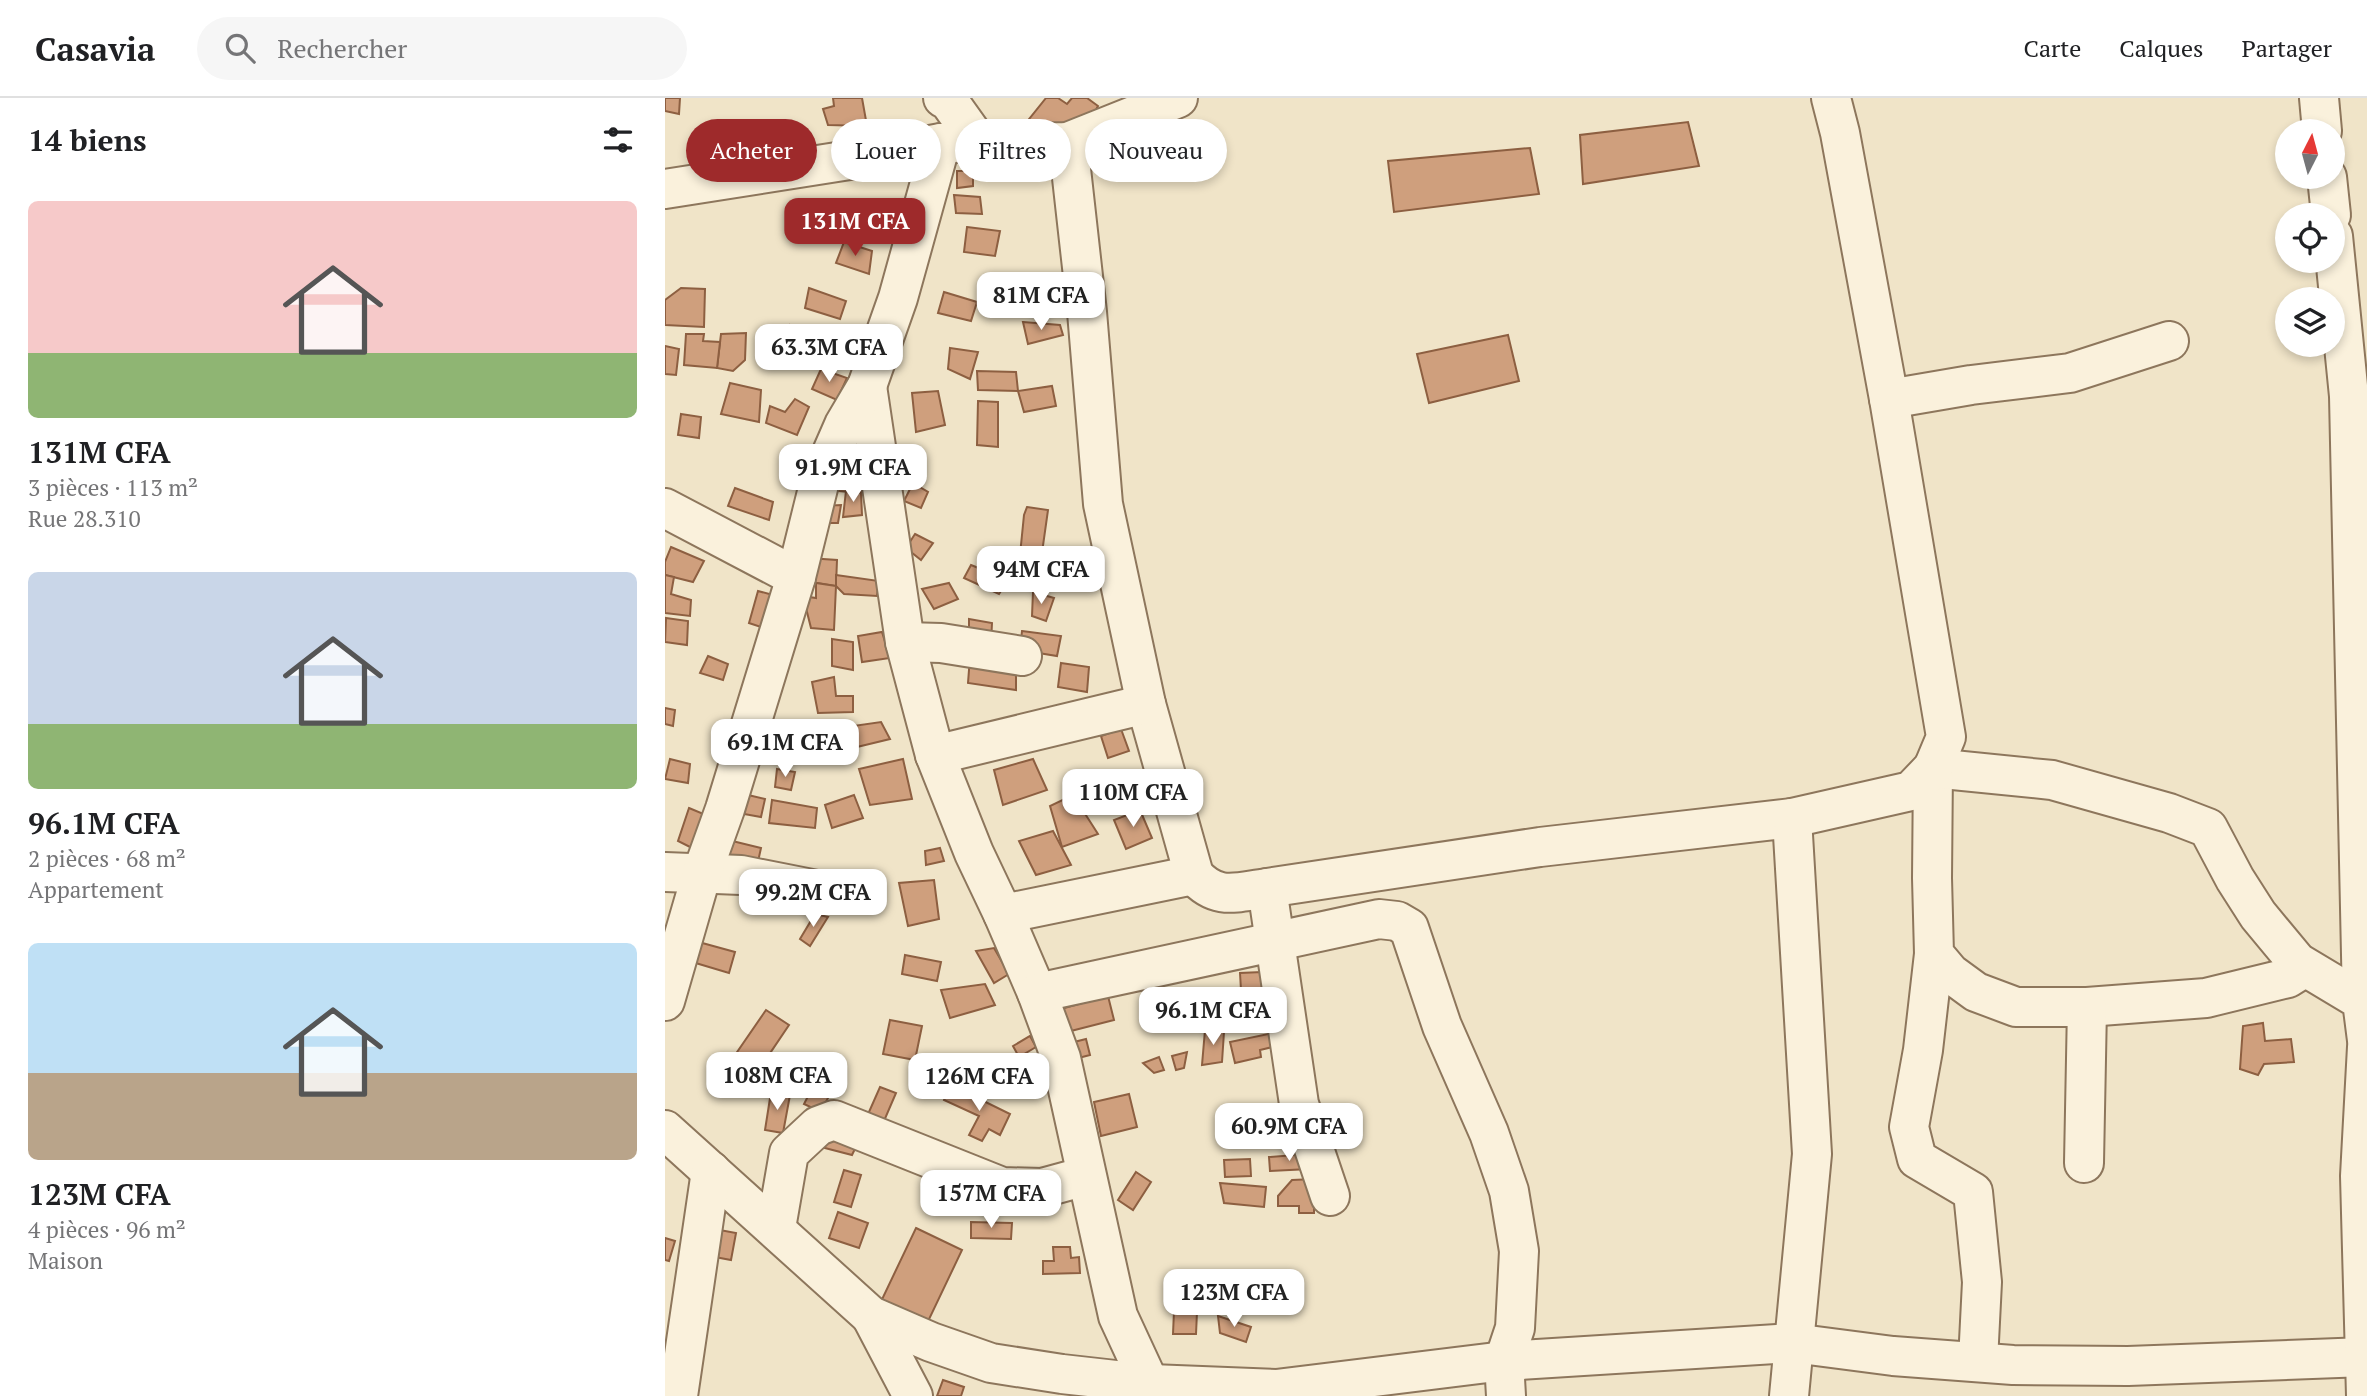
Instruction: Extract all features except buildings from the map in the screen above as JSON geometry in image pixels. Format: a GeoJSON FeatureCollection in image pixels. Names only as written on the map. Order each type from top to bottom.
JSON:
{"type":"FeatureCollection","features":[{"type":"Feature","properties":{"kind":"street"},"geometry":{"type":"LineString","coordinates":[[1071,140],[1178,98]]}},
{"type":"Feature","properties":{"kind":"street"},"geometry":{"type":"LineString","coordinates":[[1071,176],[1087,312],[1103,504],[1146,704],[1194,875],[1205,887],[1222,893],[1540,847],[1792,818],[1911,791],[1933,768],[1946,737],[1889,399],[1840,133],[1831,98]]}},
{"type":"Feature","properties":{"kind":"street"},"geometry":{"type":"LineString","coordinates":[[2319,98],[2321,119]]}},
{"type":"Feature","properties":{"kind":"street"},"geometry":{"type":"LineString","coordinates":[[947,99],[961,119]]}},
{"type":"Feature","properties":{"kind":"street"},"geometry":{"type":"LineString","coordinates":[[941,143],[955,143]]}},
{"type":"Feature","properties":{"kind":"street"},"geometry":{"type":"LineString","coordinates":[[665,189],[831,163]]}},
{"type":"Feature","properties":{"kind":"street"},"geometry":{"type":"LineString","coordinates":[[665,1001],[683,873],[725,809],[796,577],[820,480],[844,425],[867,386],[898,298],[930,182]]}},
{"type":"Feature","properties":{"kind":"street"},"geometry":{"type":"LineString","coordinates":[[2337,273],[2349,396],[2363,1001],[2367,1040]]}},
{"type":"Feature","properties":{"kind":"street"},"geometry":{"type":"LineString","coordinates":[[1889,399],[1971,385],[2070,373],[2169,341]]}},
{"type":"Feature","properties":{"kind":"street"},"geometry":{"type":"LineString","coordinates":[[867,386],[905,642],[935,755],[974,853],[1037,993],[1061,1058],[1118,1316],[1153,1390]]}},
{"type":"Feature","properties":{"kind":"street"},"geometry":{"type":"LineString","coordinates":[[665,508],[796,577]]}},
{"type":"Feature","properties":{"kind":"street"},"geometry":{"type":"LineString","coordinates":[[905,642],[941,643],[1022,656]]}},
{"type":"Feature","properties":{"kind":"street"},"geometry":{"type":"LineString","coordinates":[[935,755],[1146,704]]}},
{"type":"Feature","properties":{"kind":"street"},"geometry":{"type":"LineString","coordinates":[[1933,768],[1934,954],[1923,1051],[1909,1127],[1917,1159],[1973,1192],[1982,1282],[2000,1374]]}},
{"type":"Feature","properties":{"kind":"street"},"geometry":{"type":"LineString","coordinates":[[1933,768],[2052,780],[2169,813],[2208,828],[2258,915],[2297,962],[2363,1001]]}},
{"type":"Feature","properties":{"kind":"street"},"geometry":{"type":"LineString","coordinates":[[1790,1396],[1812,1154],[1792,818]]}},
{"type":"Feature","properties":{"kind":"street"},"geometry":{"type":"LineString","coordinates":[[683,873],[741,875],[822,891]]}},
{"type":"Feature","properties":{"kind":"street"},"geometry":{"type":"LineString","coordinates":[[1003,914],[1194,875]]}},
{"type":"Feature","properties":{"kind":"street"},"geometry":{"type":"LineString","coordinates":[[1267,888],[1299,1104],[1330,1196]]}},
{"type":"Feature","properties":{"kind":"street"},"geometry":{"type":"LineString","coordinates":[[1037,993],[1379,919],[1397,921],[1409,928],[1442,1026],[1489,1133],[1509,1191],[1519,1251],[1515,1328],[1505,1378]]}},
{"type":"Feature","properties":{"kind":"street"},"geometry":{"type":"LineString","coordinates":[[1934,954],[1949,973],[1976,992],[2016,1007],[2087,1007],[2206,998],[2288,978],[2296,973],[2297,962]]}},
{"type":"Feature","properties":{"kind":"street"},"geometry":{"type":"LineString","coordinates":[[2084,1163],[2087,1007]]}},
{"type":"Feature","properties":{"kind":"street"},"geometry":{"type":"LineString","coordinates":[[2365,1396],[2360,1176],[2367,1047]]}},
{"type":"Feature","properties":{"kind":"street"},"geometry":{"type":"LineString","coordinates":[[776,1228],[789,1153],[818,1126],[834,1120],[1002,1187],[1042,1188],[1086,1176]]}},
{"type":"Feature","properties":{"kind":"street"},"geometry":{"type":"LineString","coordinates":[[665,1130],[871,1316],[931,1342],[991,1363],[1153,1390],[1276,1392],[1505,1378],[1793,1343],[2000,1374],[2127,1381],[2365,1357]]}},
{"type":"Feature","properties":{"kind":"street"},"geometry":{"type":"LineString","coordinates":[[678,1396],[676,1327],[711,1171]]}},
{"type":"Feature","properties":{"kind":"street"},"geometry":{"type":"LineString","coordinates":[[871,1316],[913,1396]]}}]}
